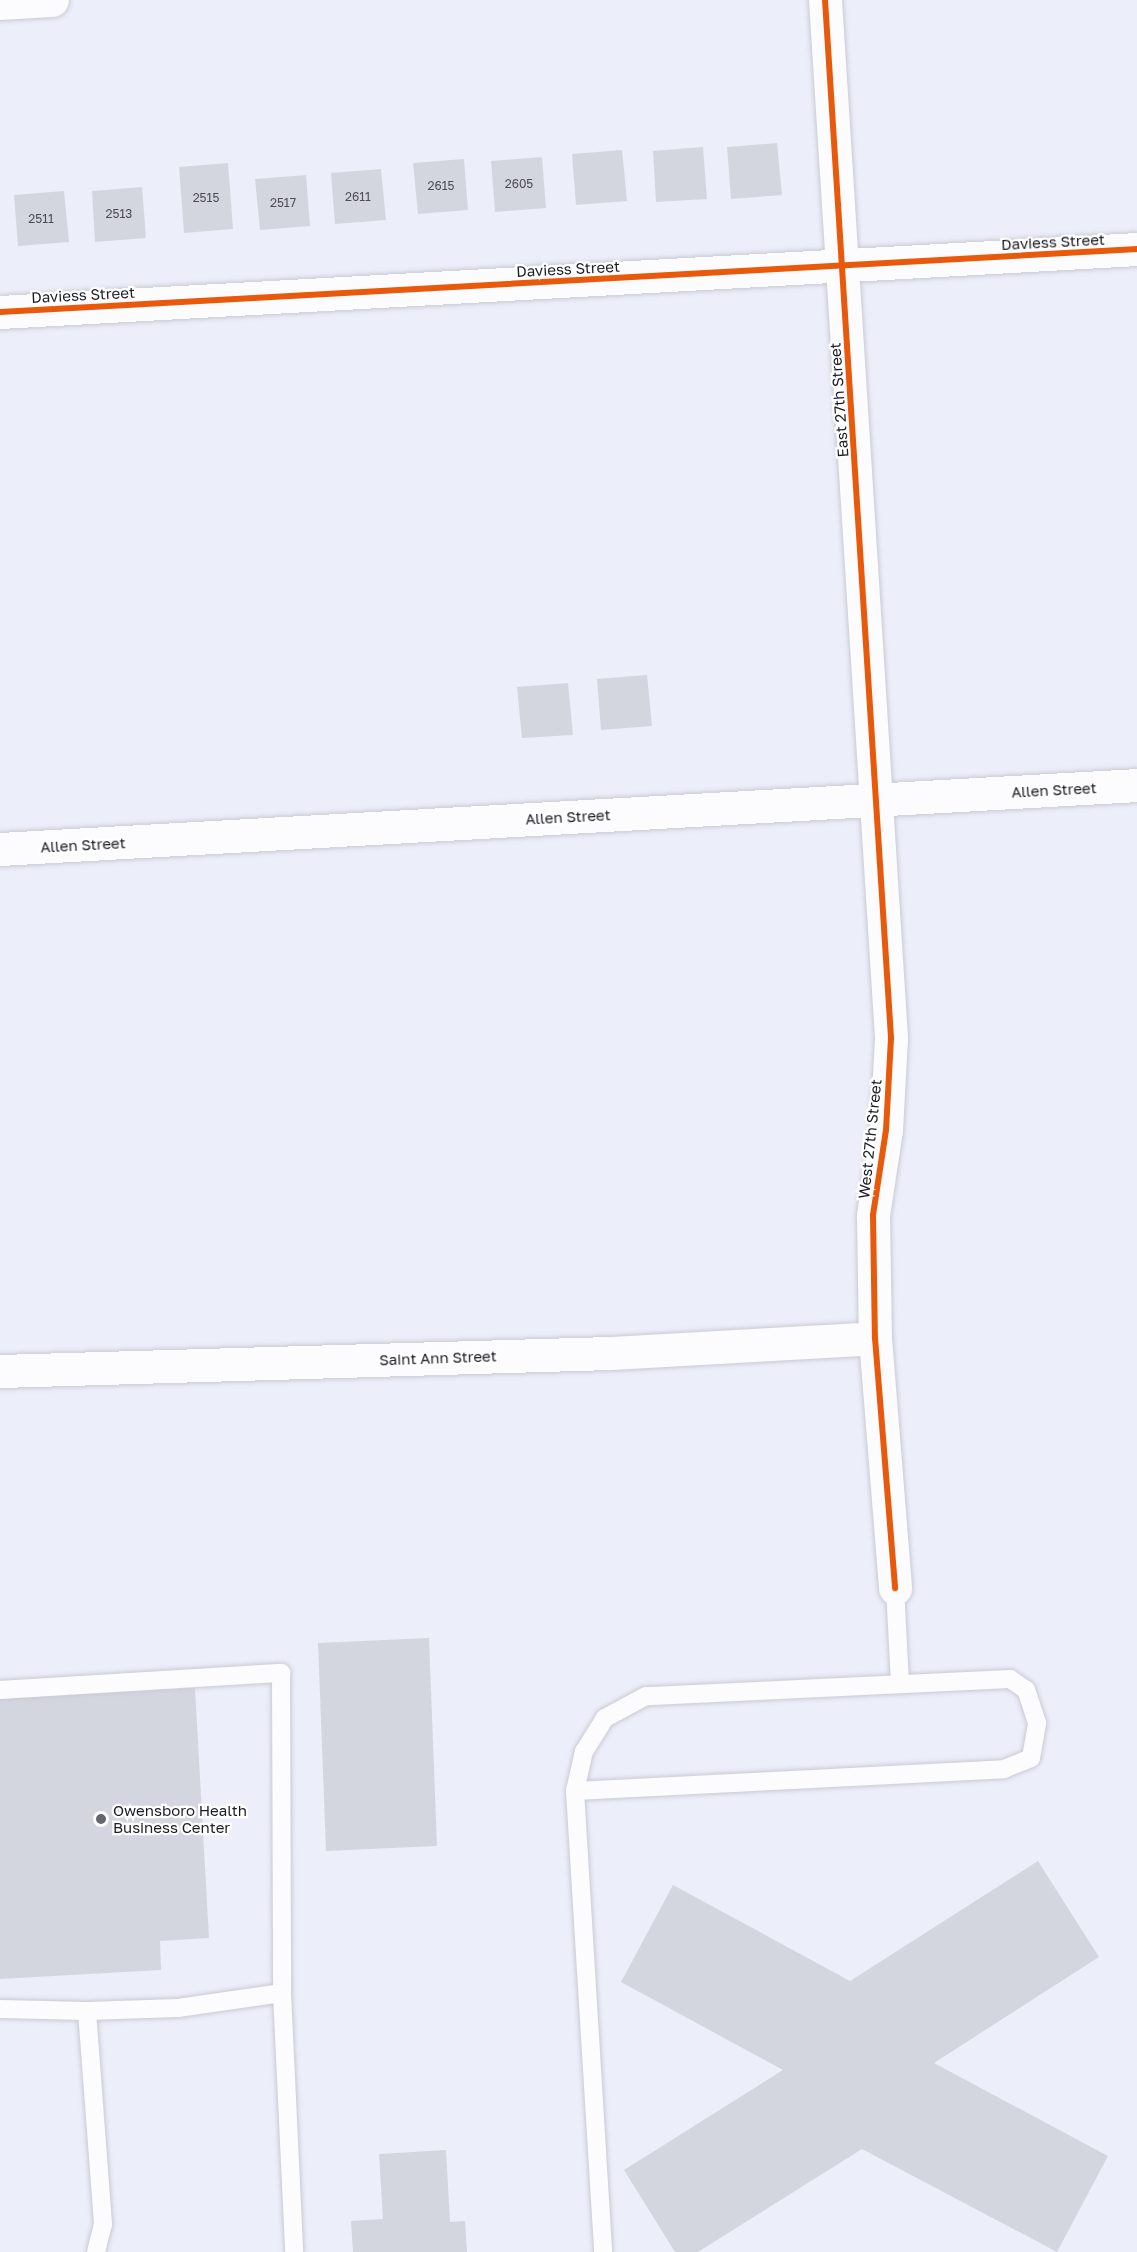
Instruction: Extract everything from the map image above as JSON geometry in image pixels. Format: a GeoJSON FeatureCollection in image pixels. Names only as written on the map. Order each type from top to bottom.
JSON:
{"type":"FeatureCollection","features":[{"type":"Feature","properties":{"kind":"street"},"geometry":{"type":"LineString","coordinates":[[0,3],[52,0]]}},
{"type":"Feature","properties":{"kind":"street","name":"East 27th Street"},"geometry":{"type":"LineString","coordinates":[[825,0],[877,799]]}},
{"type":"Feature","properties":{"kind":"street","name":"Daviess Street"},"geometry":{"type":"LineString","coordinates":[[0,312],[1137,249]]}},
{"type":"Feature","properties":{"kind":"street","name":"Allen Street"},"geometry":{"type":"LineString","coordinates":[[0,849],[1137,785]]}},
{"type":"Feature","properties":{"kind":"street","name":"West 27th Street"},"geometry":{"type":"LineString","coordinates":[[877,799],[891,1038],[886,1130],[873,1215],[875,1338],[895,1588]]}},
{"type":"Feature","properties":{"kind":"street","name":"Saint Ann Street"},"geometry":{"type":"LineString","coordinates":[[0,1371],[610,1353],[875,1338]]}},
{"type":"Feature","properties":{"kind":"lane"},"geometry":{"type":"LineString","coordinates":[[895,1588],[900,1684]]}},
{"type":"Feature","properties":{"kind":"lane"},"geometry":{"type":"LineString","coordinates":[[0,1690],[281,1673],[282,1993],[294,2252]]}},
{"type":"Feature","properties":{"kind":"lane"},"geometry":{"type":"LineString","coordinates":[[575,1791],[1004,1768],[1031,1758],[1037,1723],[1026,1690],[1010,1679],[646,1696],[605,1718],[584,1751],[575,1791],[603,2252]]}},
{"type":"Feature","properties":{"kind":"lane"},"geometry":{"type":"LineString","coordinates":[[0,2009],[87,2011],[178,2008],[282,1993]]}},
{"type":"Feature","properties":{"kind":"lane"},"geometry":{"type":"LineString","coordinates":[[87,2011],[103,2224],[96,2252]]}},
{"type":"Feature","properties":{"kind":"building"},"geometry":{"type":"Polygon","coordinates":[[[777,143],[782,195],[731,199],[727,147],[777,143]]]}},
{"type":"Feature","properties":{"kind":"building"},"geometry":{"type":"Polygon","coordinates":[[[703,147],[707,199],[656,202],[653,151],[703,147]]]}},
{"type":"Feature","properties":{"kind":"building"},"geometry":{"type":"Polygon","coordinates":[[[622,150],[627,201],[576,205],[572,154],[622,150]]]}},
{"type":"Feature","properties":{"kind":"building"},"geometry":{"type":"Polygon","coordinates":[[[542,157],[546,208],[495,212],[491,161],[542,157]]]}},
{"type":"Feature","properties":{"kind":"building"},"geometry":{"type":"Polygon","coordinates":[[[464,159],[468,210],[418,214],[413,163],[464,159]]]}},
{"type":"Feature","properties":{"kind":"building"},"geometry":{"type":"Polygon","coordinates":[[[228,163],[233,229],[184,233],[179,167],[228,163]]]}},
{"type":"Feature","properties":{"kind":"building"},"geometry":{"type":"Polygon","coordinates":[[[381,169],[386,220],[335,224],[331,173],[381,169]]]}},
{"type":"Feature","properties":{"kind":"building"},"geometry":{"type":"Polygon","coordinates":[[[306,175],[310,226],[260,230],[255,179],[306,175]]]}},
{"type":"Feature","properties":{"kind":"building"},"geometry":{"type":"Polygon","coordinates":[[[142,187],[146,238],[95,242],[92,191],[142,187]]]}},
{"type":"Feature","properties":{"kind":"building"},"geometry":{"type":"Polygon","coordinates":[[[64,191],[69,242],[18,246],[14,195],[64,191]]]}},
{"type":"Feature","properties":{"kind":"building"},"geometry":{"type":"Polygon","coordinates":[[[647,675],[652,726],[601,730],[597,679],[647,675]]]}},
{"type":"Feature","properties":{"kind":"building"},"geometry":{"type":"Polygon","coordinates":[[[568,683],[573,735],[522,738],[517,687],[568,683]]]}},
{"type":"Feature","properties":{"kind":"building"},"geometry":{"type":"Polygon","coordinates":[[[429,1638],[437,1846],[326,1851],[318,1643],[429,1638]]]}},
{"type":"Feature","properties":{"kind":"building","name":"Owensboro Health Business Center"},"geometry":{"type":"Polygon","coordinates":[[[195,1688],[209,1938],[160,1941],[161,1970],[0,1979],[0,1699],[195,1688]]]}},
{"type":"Feature","properties":{"kind":"building"},"geometry":{"type":"Polygon","coordinates":[[[1038,1861],[1099,1957],[934,2063],[1108,2156],[1057,2252],[862,2149],[698,2252],[675,2252],[624,2170],[783,2070],[621,1982],[673,1885],[850,1981],[1038,1861]]]}},
{"type":"Feature","properties":{"kind":"building"},"geometry":{"type":"Polygon","coordinates":[[[446,2150],[450,2222],[465,2221],[467,2252],[353,2252],[351,2221],[383,2219],[379,2154],[446,2150]]]}},
{"type":"Feature","properties":{"kind":"cycle path"},"geometry":{"type":"LineString","coordinates":[[825,0],[891,1038],[886,1130],[873,1215],[875,1338],[895,1588]]}},
{"type":"Feature","properties":{"kind":"cycle path"},"geometry":{"type":"LineString","coordinates":[[0,312],[1137,249]]}},
{"type":"Feature","properties":{"kind":"place","name":"Owensboro Health Business Center"},"geometry":{"type":"Point","coordinates":[101,1819]}}]}
